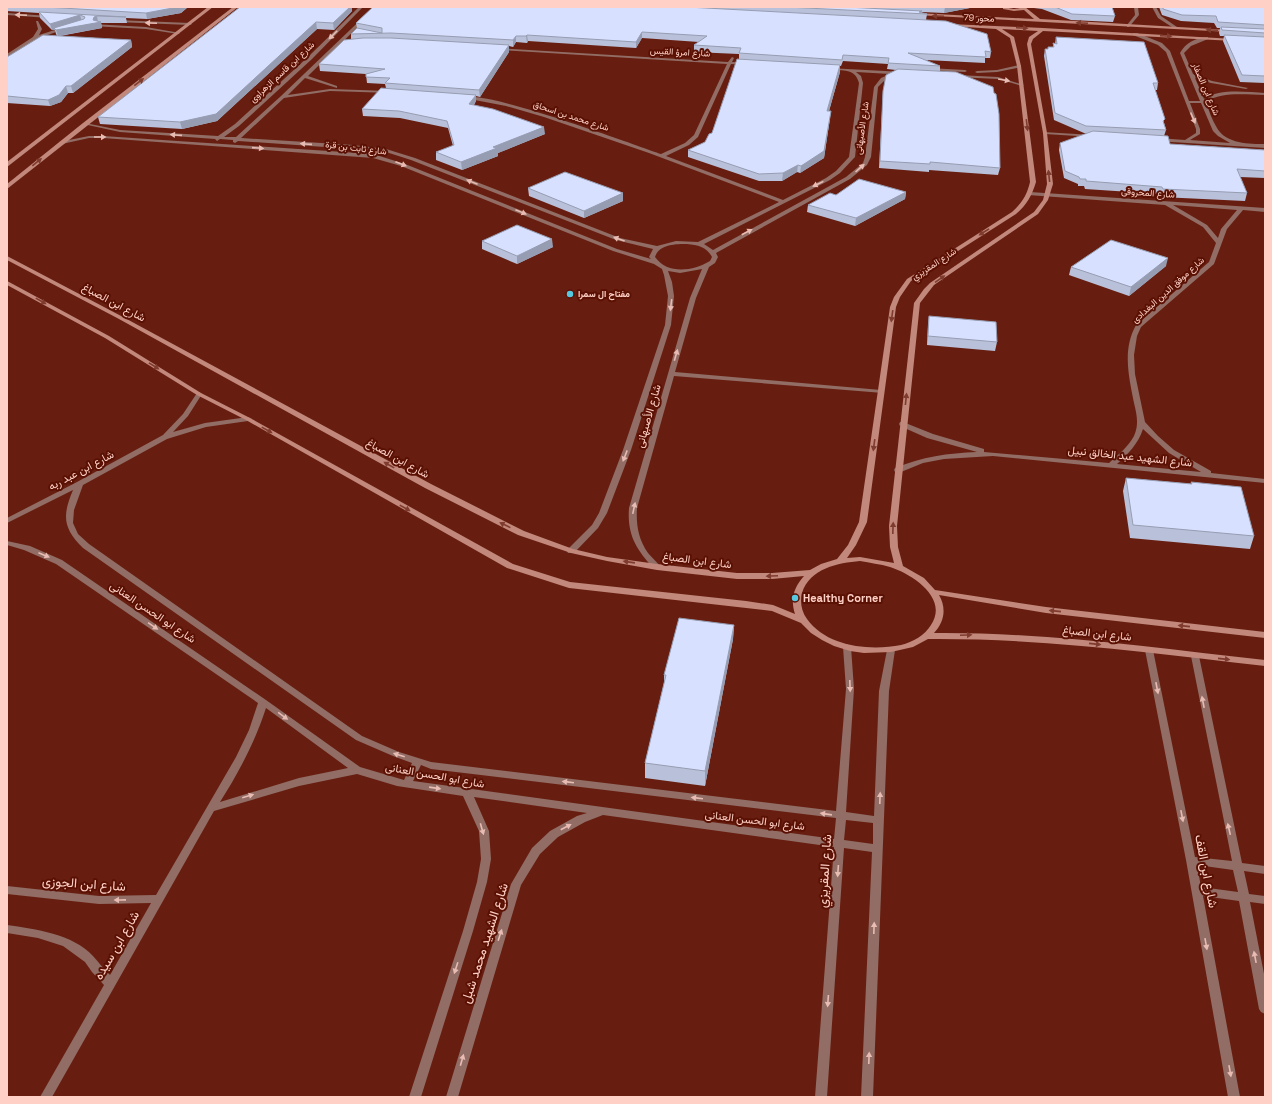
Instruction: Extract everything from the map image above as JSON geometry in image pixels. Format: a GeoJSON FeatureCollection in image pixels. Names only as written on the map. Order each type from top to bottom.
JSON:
{"type":"FeatureCollection","features":[{"type":"Feature","properties":{"kind":"street"},"geometry":{"type":"LineString","coordinates":[[7,165],[211,7]]}},
{"type":"Feature","properties":{"kind":"street"},"geometry":{"type":"LineString","coordinates":[[7,187],[62,142],[236,7]]}},
{"type":"Feature","properties":{"kind":"street","name":"شارع ابن قاسم الزهراوى"},"geometry":{"type":"LineString","coordinates":[[211,144],[237,125],[310,58],[361,7]]}},
{"type":"Feature","properties":{"kind":"street","name":"شارع ابن قاسم الزهراوى"},"geometry":{"type":"LineString","coordinates":[[230,146],[376,7]]}},
{"type":"Feature","properties":{"kind":"street"},"geometry":{"type":"LineString","coordinates":[[1128,26],[1137,15],[1136,7]]}},
{"type":"Feature","properties":{"kind":"street"},"geometry":{"type":"LineString","coordinates":[[1154,7],[1159,17],[1176,28]]}},
{"type":"Feature","properties":{"kind":"street"},"geometry":{"type":"LineString","coordinates":[[991,18],[1005,8],[1014,10],[1023,8],[1039,21]]}},
{"type":"Feature","properties":{"kind":"street"},"geometry":{"type":"LineString","coordinates":[[7,14],[53,17]]}},
{"type":"Feature","properties":{"kind":"street","name":"محور 79"},"geometry":{"type":"LineString","coordinates":[[912,14],[1234,32]]}},
{"type":"Feature","properties":{"kind":"street"},"geometry":{"type":"LineString","coordinates":[[30,21],[52,22]]}},
{"type":"Feature","properties":{"kind":"street"},"geometry":{"type":"LineString","coordinates":[[113,21],[190,24]]}},
{"type":"Feature","properties":{"kind":"street"},"geometry":{"type":"LineString","coordinates":[[35,38],[40,29],[37,22]]}},
{"type":"Feature","properties":{"kind":"street"},"geometry":{"type":"LineString","coordinates":[[7,55],[13,53],[35,38],[70,25],[60,23]]}},
{"type":"Feature","properties":{"kind":"street"},"geometry":{"type":"LineString","coordinates":[[83,24],[146,28],[178,33]]}},
{"type":"Feature","properties":{"kind":"street","name":"محور 79"},"geometry":{"type":"LineString","coordinates":[[941,24],[1243,40]]}},
{"type":"Feature","properties":{"kind":"street"},"geometry":{"type":"LineString","coordinates":[[995,27],[1018,42],[1030,44],[1031,38],[1043,29]]}},
{"type":"Feature","properties":{"kind":"street"},"geometry":{"type":"LineString","coordinates":[[351,31],[359,34]]}},
{"type":"Feature","properties":{"kind":"street","name":"شارع ابن الصفار"},"geometry":{"type":"LineString","coordinates":[[1135,34],[1160,44],[1166,49],[1198,129],[1198,134],[1183,141]]}},
{"type":"Feature","properties":{"kind":"street","name":"شارع ابن الصفار"},"geometry":{"type":"LineString","coordinates":[[1206,38],[1188,44],[1182,53],[1215,130],[1220,135],[1241,145]]}},
{"type":"Feature","properties":{"kind":"street","name":"شارع المقريزي"},"geometry":{"type":"LineString","coordinates":[[840,561],[852,545],[863,522],[893,307],[902,288],[916,275],[1014,213],[1021,207],[1030,194],[1033,174],[1019,66],[1018,42]]}},
{"type":"Feature","properties":{"kind":"street"},"geometry":{"type":"LineString","coordinates":[[336,45],[350,43]]}},
{"type":"Feature","properties":{"kind":"street","name":"شارع المقريزي"},"geometry":{"type":"LineString","coordinates":[[899,567],[893,539],[898,470],[916,311],[921,297],[932,284],[1036,213],[1044,205],[1048,195],[1050,184],[1045,133],[1030,44]]}},
{"type":"Feature","properties":{"kind":"street","name":"شارع امرؤ القيس"},"geometry":{"type":"LineString","coordinates":[[495,46],[731,60],[748,59]]}},
{"type":"Feature","properties":{"kind":"street"},"geometry":{"type":"LineString","coordinates":[[310,58],[322,59]]}},
{"type":"Feature","properties":{"kind":"street"},"geometry":{"type":"LineString","coordinates":[[662,156],[687,144],[696,136],[731,60]]}},
{"type":"Feature","properties":{"kind":"street","name":"شارع امرؤ القيس"},"geometry":{"type":"LineString","coordinates":[[731,60],[753,64]]}},
{"type":"Feature","properties":{"kind":"street"},"geometry":{"type":"LineString","coordinates":[[827,66],[905,70],[897,72],[850,70],[827,66]]}},
{"type":"Feature","properties":{"kind":"street"},"geometry":{"type":"LineString","coordinates":[[920,69],[983,72],[1006,70],[1019,66]]}},
{"type":"Feature","properties":{"kind":"street","name":"شارع الأصبهانى"},"geometry":{"type":"LineString","coordinates":[[699,244],[828,179],[838,172],[852,157],[861,80],[850,70]]}},
{"type":"Feature","properties":{"kind":"street","name":"شارع الأصبهانى"},"geometry":{"type":"LineString","coordinates":[[657,567],[646,556],[638,544],[633,532],[633,508],[693,298],[706,267],[713,262],[716,257],[713,252],[848,178],[865,164],[870,149],[876,87],[883,79],[897,72]]}},
{"type":"Feature","properties":{"kind":"street"},"geometry":{"type":"LineString","coordinates":[[927,74],[998,78],[1022,85]]}},
{"type":"Feature","properties":{"kind":"street"},"geometry":{"type":"LineString","coordinates":[[1192,75],[1223,85],[1265,89]]}},
{"type":"Feature","properties":{"kind":"street"},"geometry":{"type":"LineString","coordinates":[[304,76],[322,84],[346,90]]}},
{"type":"Feature","properties":{"kind":"street"},"geometry":{"type":"LineString","coordinates":[[283,96],[314,91],[346,90],[392,93]]}},
{"type":"Feature","properties":{"kind":"street"},"geometry":{"type":"LineString","coordinates":[[1187,102],[1203,102],[1210,97],[1220,94],[1246,92],[1265,94]]}},
{"type":"Feature","properties":{"kind":"street","name":"شارع محمد بن اسحاق"},"geometry":{"type":"LineString","coordinates":[[460,97],[508,104],[662,156],[782,201]]}},
{"type":"Feature","properties":{"kind":"street","name":"شارع ثابت بن قرة"},"geometry":{"type":"LineString","coordinates":[[85,124],[120,132],[386,151],[413,159],[618,239],[657,248]]}},
{"type":"Feature","properties":{"kind":"street"},"geometry":{"type":"LineString","coordinates":[[1045,133],[1098,136]]}},
{"type":"Feature","properties":{"kind":"street","name":"شارع ثابت بن قرة"},"geometry":{"type":"LineString","coordinates":[[62,142],[75,139],[103,137],[373,156],[403,165],[615,250],[642,260],[654,262],[664,268]]}},
{"type":"Feature","properties":{"kind":"street"},"geometry":{"type":"LineString","coordinates":[[1152,139],[1265,146]]}},
{"type":"Feature","properties":{"kind":"street"},"geometry":{"type":"LineString","coordinates":[[490,200],[503,194]]}},
{"type":"Feature","properties":{"kind":"street","name":"شارع المحروقى"},"geometry":{"type":"LineString","coordinates":[[1030,194],[1265,210]]}},
{"type":"Feature","properties":{"kind":"street"},"geometry":{"type":"LineString","coordinates":[[1165,203],[1194,218],[1205,226],[1218,242]]}},
{"type":"Feature","properties":{"kind":"street","name":"شارع موفق الدين البغدادى"},"geometry":{"type":"LineString","coordinates":[[1141,422],[1130,352],[1132,338],[1138,326],[1212,263],[1218,242],[1224,229],[1241,209]]}},
{"type":"Feature","properties":{"kind":"street"},"geometry":{"type":"LineString","coordinates":[[654,262],[652,257],[653,252],[657,248],[676,243],[699,244],[707,247],[713,252]]}},
{"type":"Feature","properties":{"kind":"street","name":"شارع ابن الصباغ"},"geometry":{"type":"LineString","coordinates":[[7,258],[121,318],[463,505],[521,533],[571,551],[607,559],[657,567],[737,576],[772,576],[811,573]]}},
{"type":"Feature","properties":{"kind":"street"},"geometry":{"type":"LineString","coordinates":[[664,268],[681,271],[706,267]]}},
{"type":"Feature","properties":{"kind":"street","name":"شارع الأصبهانى"},"geometry":{"type":"LineString","coordinates":[[571,551],[595,526],[602,514],[628,450],[668,325],[671,308],[672,287],[664,268]]}},
{"type":"Feature","properties":{"kind":"street"},"geometry":{"type":"LineString","coordinates":[[7,283],[107,337],[199,394],[248,419],[510,566],[569,585],[772,608],[804,621],[824,637],[847,647],[861,650],[891,650],[911,645],[927,636],[935,626],[940,615],[939,604],[934,592],[916,575],[899,567],[880,561],[860,559],[840,561],[824,566],[811,573],[802,581],[796,600],[798,610],[804,621]]}},
{"type":"Feature","properties":{"kind":"street"},"geometry":{"type":"LineString","coordinates":[[671,374],[881,392]]}},
{"type":"Feature","properties":{"kind":"street","name":"شارع ابن عبد ربه"},"geometry":{"type":"LineString","coordinates":[[164,437],[186,415],[199,394]]}},
{"type":"Feature","properties":{"kind":"street","name":"شارع ابن عبد ربه"},"geometry":{"type":"LineString","coordinates":[[7,521],[80,484],[164,437],[206,425],[248,419]]}},
{"type":"Feature","properties":{"kind":"street"},"geometry":{"type":"LineString","coordinates":[[1110,466],[1120,458],[1131,445],[1139,431],[1141,422]]}},
{"type":"Feature","properties":{"kind":"street"},"geometry":{"type":"LineString","coordinates":[[1141,422],[1162,444],[1192,466],[1212,476]]}},
{"type":"Feature","properties":{"kind":"street","name":"شارع الشهيد عبد الخالق نبيل"},"geometry":{"type":"LineString","coordinates":[[903,424],[950,443],[993,454]]}},
{"type":"Feature","properties":{"kind":"street","name":"شارع الشهيد عبد الخالق نبيل"},"geometry":{"type":"LineString","coordinates":[[898,470],[909,465],[954,455],[993,454],[1265,481]]}},
{"type":"Feature","properties":{"kind":"street","name":"شارع ابو الحسن العنانى"},"geometry":{"type":"LineString","coordinates":[[80,484],[71,503],[69,523],[75,536],[86,546],[358,738],[396,754],[431,765],[879,820]]}},
{"type":"Feature","properties":{"kind":"street","name":"شارع ابو الحسن العنانى"},"geometry":{"type":"LineString","coordinates":[[7,543],[27,548],[59,562],[263,702],[358,770],[407,784],[601,812],[878,849]]}},
{"type":"Feature","properties":{"kind":"street","name":"شارع ابن الصباغ"},"geometry":{"type":"LineString","coordinates":[[934,592],[1038,609],[1265,635]]}},
{"type":"Feature","properties":{"kind":"street","name":"شارع ابن الصباغ"},"geometry":{"type":"LineString","coordinates":[[927,636],[972,634],[1052,639],[1265,663]]}},
{"type":"Feature","properties":{"kind":"street","name":"شارع المقريزي"},"geometry":{"type":"LineString","coordinates":[[821,1097],[850,689],[847,647]]}},
{"type":"Feature","properties":{"kind":"street"},"geometry":{"type":"LineString","coordinates":[[867,1097],[884,691],[891,650]]}},
{"type":"Feature","properties":{"kind":"street","name":"شارع ابن القف"},"geometry":{"type":"LineString","coordinates":[[1149,650],[1197,891],[1234,1097]]}},
{"type":"Feature","properties":{"kind":"street"},"geometry":{"type":"LineString","coordinates":[[1195,656],[1238,866],[1265,1009]]}},
{"type":"Feature","properties":{"kind":"street","name":"شارع ابن سيده"},"geometry":{"type":"LineString","coordinates":[[46,1097],[211,808],[243,756],[254,731],[263,702]]}},
{"type":"Feature","properties":{"kind":"street"},"geometry":{"type":"LineString","coordinates":[[407,784],[418,761]]}},
{"type":"Feature","properties":{"kind":"street"},"geometry":{"type":"LineString","coordinates":[[211,808],[299,782],[358,770]]}},
{"type":"Feature","properties":{"kind":"street","name":"شارع الشهيد محمد شبل"},"geometry":{"type":"LineString","coordinates":[[415,1097],[482,882],[486,859],[484,831],[467,793]]}},
{"type":"Feature","properties":{"kind":"street","name":"شارع الشهيد محمد شبل"},"geometry":{"type":"LineString","coordinates":[[452,1097],[516,884],[536,851],[554,834],[581,819],[601,812]]}},
{"type":"Feature","properties":{"kind":"street"},"geometry":{"type":"LineString","coordinates":[[1191,860],[1265,870]]}},
{"type":"Feature","properties":{"kind":"street","name":"شارع ابن الجوزى"},"geometry":{"type":"LineString","coordinates":[[7,890],[99,900],[159,899]]}},
{"type":"Feature","properties":{"kind":"street"},"geometry":{"type":"LineString","coordinates":[[1197,891],[1265,900]]}},
{"type":"Feature","properties":{"kind":"street"},"geometry":{"type":"LineString","coordinates":[[7,929],[38,934],[67,943],[90,959],[96,969],[111,984]]}},
{"type":"Feature","properties":{"kind":"building"},"geometry":{"type":"Polygon","coordinates":[[[45,7],[178,7],[146,13],[45,7]]]}},
{"type":"Feature","properties":{"kind":"building"},"geometry":{"type":"Polygon","coordinates":[[[240,7],[350,7],[333,23],[316,22],[216,114],[180,122],[98,117],[240,7]]]}},
{"type":"Feature","properties":{"kind":"building"},"geometry":{"type":"Polygon","coordinates":[[[373,7],[687,7],[946,21],[987,34],[991,52],[985,51],[986,57],[908,53],[940,66],[888,63],[889,58],[843,55],[842,60],[739,53],[741,48],[694,45],[707,36],[642,32],[636,42],[527,35],[516,36],[513,40],[391,33],[351,34],[357,28],[382,33],[382,28],[356,23],[373,7]]]}},
{"type":"Feature","properties":{"kind":"building"},"geometry":{"type":"Polygon","coordinates":[[[786,7],[846,7],[922,11],[919,12],[927,14],[786,7]]]}},
{"type":"Feature","properties":{"kind":"building"},"geometry":{"type":"Polygon","coordinates":[[[1055,7],[1112,7],[1115,16],[1072,14],[1055,7]]]}},
{"type":"Feature","properties":{"kind":"building"},"geometry":{"type":"Polygon","coordinates":[[[1163,7],[1265,7],[1265,25],[1218,22],[1216,16],[1182,15],[1163,9],[1163,7]]]}},
{"type":"Feature","properties":{"kind":"building"},"geometry":{"type":"Polygon","coordinates":[[[39,12],[126,17],[97,16],[94,17],[93,20],[101,22],[56,30],[54,28],[84,19],[85,17],[80,15],[50,24],[39,12]]]}},
{"type":"Feature","properties":{"kind":"building"},"geometry":{"type":"Polygon","coordinates":[[[1221,27],[1265,29],[1265,33],[1222,30],[1221,27]]]}},
{"type":"Feature","properties":{"kind":"building"},"geometry":{"type":"Polygon","coordinates":[[[43,35],[131,40],[71,86],[66,86],[59,95],[48,100],[7,96],[7,57],[43,35]]]}},
{"type":"Feature","properties":{"kind":"building"},"geometry":{"type":"Polygon","coordinates":[[[1224,35],[1265,37],[1265,76],[1242,75],[1224,35]]]}},
{"type":"Feature","properties":{"kind":"building"},"geometry":{"type":"Polygon","coordinates":[[[1056,37],[1144,42],[1158,83],[1153,83],[1165,119],[1163,121],[1166,130],[1086,126],[1055,113],[1045,49],[1048,49],[1048,47],[1054,47],[1053,43],[1057,44],[1056,37]]]}},
{"type":"Feature","properties":{"kind":"building"},"geometry":{"type":"Polygon","coordinates":[[[391,38],[509,45],[479,90],[385,83],[390,78],[366,77],[366,74],[385,69],[319,64],[344,40],[391,38]]]}},
{"type":"Feature","properties":{"kind":"building"},"geometry":{"type":"Polygon","coordinates":[[[737,59],[840,65],[827,111],[831,111],[824,151],[801,166],[798,165],[783,173],[759,174],[688,150],[705,142],[709,134],[712,133],[737,59]]]}},
{"type":"Feature","properties":{"kind":"building"},"geometry":{"type":"Polygon","coordinates":[[[898,69],[956,72],[993,87],[994,93],[996,94],[999,114],[1000,168],[930,162],[930,164],[880,161],[883,91],[886,75],[898,69]]]}},
{"type":"Feature","properties":{"kind":"building"},"geometry":{"type":"Polygon","coordinates":[[[381,88],[476,95],[469,104],[493,109],[544,127],[493,147],[497,148],[461,162],[436,152],[454,145],[447,121],[399,111],[362,109],[381,88]]]}},
{"type":"Feature","properties":{"kind":"building"},"geometry":{"type":"Polygon","coordinates":[[[1093,131],[1168,136],[1170,144],[1265,150],[1265,171],[1237,169],[1247,193],[1163,189],[1162,187],[1086,181],[1086,179],[1080,179],[1079,177],[1065,171],[1060,143],[1093,131]]]}},
{"type":"Feature","properties":{"kind":"building"},"geometry":{"type":"Polygon","coordinates":[[[565,172],[623,193],[584,211],[528,188],[565,172]]]}},
{"type":"Feature","properties":{"kind":"building"},"geometry":{"type":"Polygon","coordinates":[[[859,179],[906,192],[856,218],[808,205],[830,193],[836,195],[859,179]]]}},
{"type":"Feature","properties":{"kind":"building"},"geometry":{"type":"Polygon","coordinates":[[[517,225],[552,239],[517,256],[482,241],[517,225]]]}},
{"type":"Feature","properties":{"kind":"building"},"geometry":{"type":"Polygon","coordinates":[[[1111,240],[1168,258],[1131,287],[1071,267],[1111,240]]]}},
{"type":"Feature","properties":{"kind":"building"},"geometry":{"type":"Polygon","coordinates":[[[929,316],[996,322],[997,342],[928,336],[929,316]]]}},
{"type":"Feature","properties":{"kind":"building"},"geometry":{"type":"Polygon","coordinates":[[[1126,478],[1241,487],[1254,536],[1133,525],[1126,478]]]}},
{"type":"Feature","properties":{"kind":"building"},"geometry":{"type":"Polygon","coordinates":[[[679,618],[734,625],[705,771],[645,763],[666,675],[664,675],[679,618]]]}},
{"type":"Feature","properties":{"kind":"place","name":"مفتاح ال سمرا"},"geometry":{"type":"Point","coordinates":[570,294]}},
{"type":"Feature","properties":{"kind":"place","name":"Healthy Corner"},"geometry":{"type":"Point","coordinates":[795,598]}}]}
